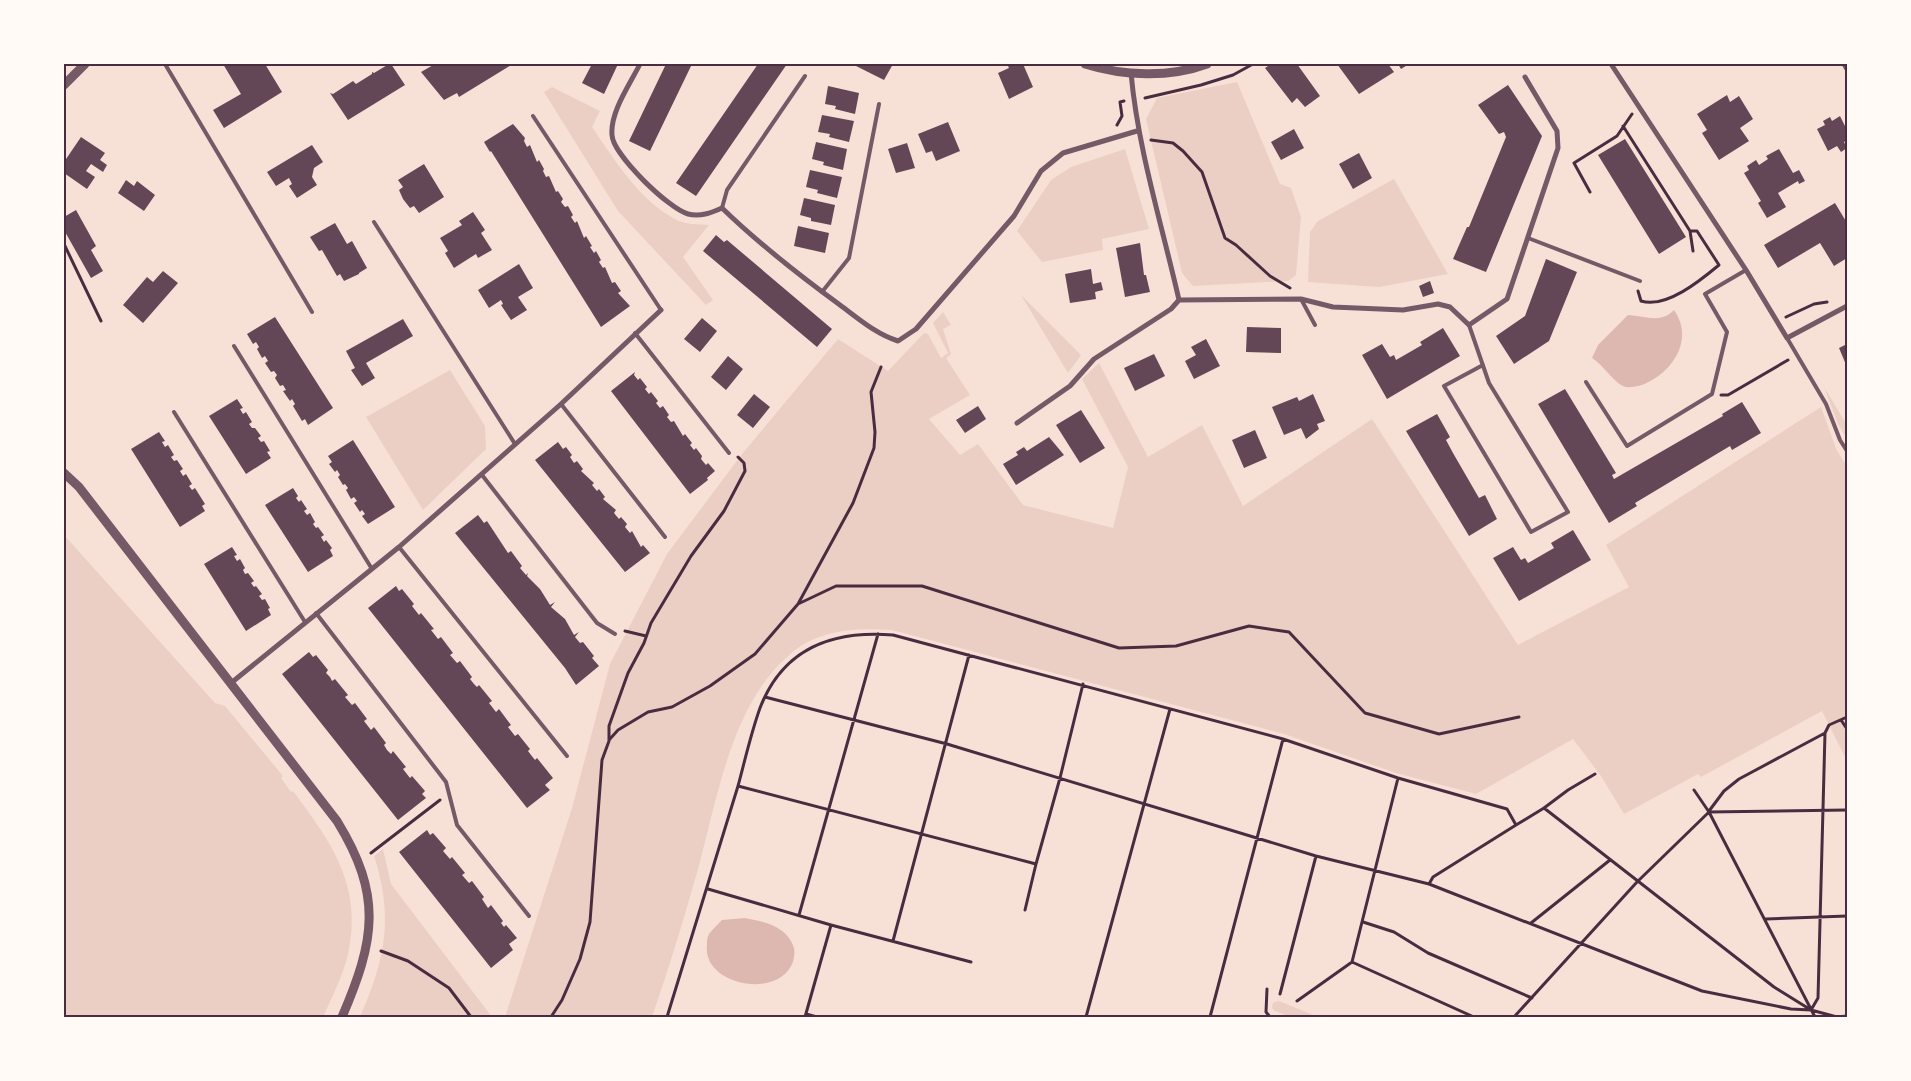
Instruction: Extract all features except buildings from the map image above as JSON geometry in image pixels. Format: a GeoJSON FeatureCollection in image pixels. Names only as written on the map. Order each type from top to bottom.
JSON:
{"type":"FeatureCollection","features":[{"type":"Feature","properties":{"kind":"street"},"geometry":{"type":"LineString","coordinates":[[64,85],[85,64]]}},
{"type":"Feature","properties":{"kind":"street"},"geometry":{"type":"LineString","coordinates":[[640,64],[612,125],[612,137],[616,146],[630,164],[651,187],[678,210],[697,216],[722,208],[739,225],[822,292],[882,336],[898,341],[916,329],[1014,216],[1040,171],[1063,153],[1138,131]]}},
{"type":"Feature","properties":{"kind":"street"},"geometry":{"type":"LineString","coordinates":[[1084,64],[1131,73],[1180,71],[1207,64]]}},
{"type":"Feature","properties":{"kind":"street"},"geometry":{"type":"LineString","coordinates":[[1611,64],[1746,270],[1787,338],[1847,306]]}},
{"type":"Feature","properties":{"kind":"street"},"geometry":{"type":"LineString","coordinates":[[1844,64],[1847,69]]}},
{"type":"Feature","properties":{"kind":"street"},"geometry":{"type":"LineString","coordinates":[[1131,73],[1138,131],[1179,300]]}},
{"type":"Feature","properties":{"kind":"street"},"geometry":{"type":"LineString","coordinates":[[1017,423],[1070,386],[1094,359],[1171,309],[1179,300],[1301,299],[1333,306],[1403,310],[1438,304],[1450,307],[1468,325],[1507,299],[1558,148],[1557,131],[1525,78]]}},
{"type":"Feature","properties":{"kind":"street"},"geometry":{"type":"LineString","coordinates":[[231,683],[399,547],[561,404],[661,310]]}},
{"type":"Feature","properties":{"kind":"street"},"geometry":{"type":"LineString","coordinates":[[64,473],[79,487],[337,822],[360,864],[367,890],[368,936],[365,958],[342,1017]]}},
{"type":"Feature","properties":{"kind":"lane"},"geometry":{"type":"LineString","coordinates":[[165,64],[312,312]]}},
{"type":"Feature","properties":{"kind":"lane"},"geometry":{"type":"LineString","coordinates":[[722,208],[727,190],[805,76]]}},
{"type":"Feature","properties":{"kind":"lane"},"geometry":{"type":"LineString","coordinates":[[822,292],[849,258],[879,104]]}},
{"type":"Feature","properties":{"kind":"lane"},"geometry":{"type":"LineString","coordinates":[[534,116],[661,310]]}},
{"type":"Feature","properties":{"kind":"lane"},"geometry":{"type":"LineString","coordinates":[[374,222],[515,444]]}},
{"type":"Feature","properties":{"kind":"lane"},"geometry":{"type":"LineString","coordinates":[[1528,238],[1640,280]]}},
{"type":"Feature","properties":{"kind":"lane"},"geometry":{"type":"LineString","coordinates":[[1586,382],[1627,446],[1712,394],[1727,332],[1705,294],[1746,270]]}},
{"type":"Feature","properties":{"kind":"lane"},"geometry":{"type":"LineString","coordinates":[[1301,299],[1316,324]]}},
{"type":"Feature","properties":{"kind":"lane"},"geometry":{"type":"LineString","coordinates":[[1468,325],[1483,365],[1489,383],[1568,512],[1531,532],[1444,386],[1483,365]]}},
{"type":"Feature","properties":{"kind":"lane"},"geometry":{"type":"LineString","coordinates":[[635,333],[729,453]]}},
{"type":"Feature","properties":{"kind":"lane"},"geometry":{"type":"LineString","coordinates":[[1787,338],[1826,404],[1840,440],[1847,451]]}},
{"type":"Feature","properties":{"kind":"lane"},"geometry":{"type":"LineString","coordinates":[[234,346],[372,569]]}},
{"type":"Feature","properties":{"kind":"lane"},"geometry":{"type":"LineString","coordinates":[[561,404],[665,537]]}},
{"type":"Feature","properties":{"kind":"lane"},"geometry":{"type":"LineString","coordinates":[[174,412],[305,622]]}},
{"type":"Feature","properties":{"kind":"lane"},"geometry":{"type":"LineString","coordinates":[[482,475],[597,623],[615,634]]}},
{"type":"Feature","properties":{"kind":"lane"},"geometry":{"type":"LineString","coordinates":[[399,547],[567,756]]}},
{"type":"Feature","properties":{"kind":"lane"},"geometry":{"type":"LineString","coordinates":[[316,613],[446,782],[458,825],[529,916]]}},
{"type":"Feature","properties":{"kind":"path"},"geometry":{"type":"LineString","coordinates":[[1150,97],[1161,92],[1201,86],[1233,75],[1253,64]]}},
{"type":"Feature","properties":{"kind":"path"},"geometry":{"type":"LineString","coordinates":[[1108,139],[1106,130],[1117,126],[1122,116],[1120,102]]}},
{"type":"Feature","properties":{"kind":"path"},"geometry":{"type":"LineString","coordinates":[[1590,192],[1574,163],[1617,136],[1630,115]]}},
{"type":"Feature","properties":{"kind":"path"},"geometry":{"type":"LineString","coordinates":[[1623,126],[1690,231],[1693,250]]}},
{"type":"Feature","properties":{"kind":"path"},"geometry":{"type":"LineString","coordinates":[[1140,140],[1173,143],[1183,150],[1202,172],[1225,238],[1236,245],[1270,276],[1294,290],[1301,299]]}},
{"type":"Feature","properties":{"kind":"path"},"geometry":{"type":"LineString","coordinates":[[1640,280],[1638,292],[1641,301],[1658,303],[1691,285],[1720,265],[1697,231],[1690,231]]}},
{"type":"Feature","properties":{"kind":"path"},"geometry":{"type":"LineString","coordinates":[[64,244],[101,321]]}},
{"type":"Feature","properties":{"kind":"path"},"geometry":{"type":"LineString","coordinates":[[1790,315],[1814,304],[1833,302]]}},
{"type":"Feature","properties":{"kind":"path"},"geometry":{"type":"LineString","coordinates":[[1712,394],[1728,395],[1783,363]]}},
{"type":"Feature","properties":{"kind":"path"},"geometry":{"type":"LineString","coordinates":[[550,1017],[562,1000],[580,959],[590,922],[602,760],[609,741],[618,730],[648,712],[672,707],[725,675],[755,654],[798,604],[853,503],[874,448],[875,432],[871,392],[881,367]]}},
{"type":"Feature","properties":{"kind":"path"},"geometry":{"type":"LineString","coordinates":[[609,741],[609,726],[628,674],[651,623],[691,556],[724,511],[745,471],[744,463],[729,453]]}},
{"type":"Feature","properties":{"kind":"path"},"geometry":{"type":"LineString","coordinates":[[798,604],[836,586],[922,586],[1119,648],[1176,646],[1249,626],[1290,632],[1364,713],[1439,734],[1519,716]]}},
{"type":"Feature","properties":{"kind":"path"},"geometry":{"type":"LineString","coordinates":[[615,634],[625,631],[646,636]]}},
{"type":"Feature","properties":{"kind":"path"},"geometry":{"type":"LineString","coordinates":[[799,915],[831,808],[853,719],[878,634]]}},
{"type":"Feature","properties":{"kind":"path"},"geometry":{"type":"LineString","coordinates":[[667,1017],[708,889],[760,708],[765,697],[780,674],[794,659],[810,647],[846,636],[893,635],[1083,684],[1283,739],[1398,778],[1507,809],[1516,825]]}},
{"type":"Feature","properties":{"kind":"path"},"geometry":{"type":"LineString","coordinates":[[893,941],[947,744],[968,655]]}},
{"type":"Feature","properties":{"kind":"path"},"geometry":{"type":"LineString","coordinates":[[1025,910],[1083,684]]}},
{"type":"Feature","properties":{"kind":"path"},"geometry":{"type":"LineString","coordinates":[[765,697],[947,744],[1316,856],[1429,884],[1702,990],[1791,1009],[1847,1016]]}},
{"type":"Feature","properties":{"kind":"path"},"geometry":{"type":"LineString","coordinates":[[1086,1017],[1170,709]]}},
{"type":"Feature","properties":{"kind":"path"},"geometry":{"type":"LineString","coordinates":[[1811,1010],[1818,998],[1824,733],[1829,724],[1847,717]]}},
{"type":"Feature","properties":{"kind":"path"},"geometry":{"type":"LineString","coordinates":[[1841,720],[1847,729]]}},
{"type":"Feature","properties":{"kind":"path"},"geometry":{"type":"LineString","coordinates":[[1514,1017],[1637,882],[1709,812],[1724,791],[1739,779],[1824,733]]}},
{"type":"Feature","properties":{"kind":"path"},"geometry":{"type":"LineString","coordinates":[[1210,1017],[1283,739]]}},
{"type":"Feature","properties":{"kind":"path"},"geometry":{"type":"LineString","coordinates":[[1429,884],[1433,877],[1595,774]]}},
{"type":"Feature","properties":{"kind":"path"},"geometry":{"type":"LineString","coordinates":[[1297,1001],[1352,962],[1398,778]]}},
{"type":"Feature","properties":{"kind":"path"},"geometry":{"type":"LineString","coordinates":[[738,786],[831,808],[1036,864]]}},
{"type":"Feature","properties":{"kind":"path"},"geometry":{"type":"LineString","coordinates":[[1694,790],[1709,812],[1815,1017]]}},
{"type":"Feature","properties":{"kind":"path"},"geometry":{"type":"LineString","coordinates":[[371,853],[438,800],[450,797]]}},
{"type":"Feature","properties":{"kind":"path"},"geometry":{"type":"LineString","coordinates":[[1544,808],[1774,987],[1811,1010]]}},
{"type":"Feature","properties":{"kind":"path"},"geometry":{"type":"LineString","coordinates":[[1709,812],[1847,810]]}},
{"type":"Feature","properties":{"kind":"path"},"geometry":{"type":"LineString","coordinates":[[1280,994],[1316,856]]}},
{"type":"Feature","properties":{"kind":"path"},"geometry":{"type":"LineString","coordinates":[[1531,923],[1610,860]]}},
{"type":"Feature","properties":{"kind":"path"},"geometry":{"type":"LineString","coordinates":[[708,889],[831,925],[971,962]]}},
{"type":"Feature","properties":{"kind":"path"},"geometry":{"type":"LineString","coordinates":[[1766,919],[1847,916]]}},
{"type":"Feature","properties":{"kind":"path"},"geometry":{"type":"LineString","coordinates":[[1363,922],[1394,932],[1428,953],[1532,998]]}},
{"type":"Feature","properties":{"kind":"path"},"geometry":{"type":"LineString","coordinates":[[817,1017],[805,1016],[831,925]]}},
{"type":"Feature","properties":{"kind":"path"},"geometry":{"type":"LineString","coordinates":[[381,951],[408,961],[449,988],[471,1017]]}},
{"type":"Feature","properties":{"kind":"path"},"geometry":{"type":"LineString","coordinates":[[1352,962],[1474,1017]]}},
{"type":"Feature","properties":{"kind":"path"},"geometry":{"type":"LineString","coordinates":[[1267,989],[1266,1012],[1270,1017]]}},
{"type":"Feature","properties":{"kind":"shaded area"},"geometry":{"type":"Polygon","coordinates":[[[1237,82],[1280,184],[1291,188],[1301,217],[1296,275],[1288,281],[1193,286],[1182,273],[1146,119],[1157,98],[1237,82]]]}},
{"type":"Feature","properties":{"kind":"shaded area"},"geometry":{"type":"Polygon","coordinates":[[[552,87],[600,111],[592,127],[629,178],[650,202],[679,221],[709,225],[683,257],[713,300],[706,305],[618,211],[544,92],[552,87]]]}},
{"type":"Feature","properties":{"kind":"shaded area"},"geometry":{"type":"Polygon","coordinates":[[[1125,149],[1149,229],[1102,239],[1103,250],[1042,262],[1017,231],[1051,180],[1071,167],[1125,149]]]}},
{"type":"Feature","properties":{"kind":"shaded area"},"geometry":{"type":"Polygon","coordinates":[[[1394,179],[1448,274],[1379,287],[1308,282],[1310,232],[1318,221],[1394,179]]]}},
{"type":"Feature","properties":{"kind":"shaded area"},"geometry":{"type":"Polygon","coordinates":[[[1021,295],[1081,355],[1068,373],[1021,295]]]}},
{"type":"Feature","properties":{"kind":"shaded area"},"geometry":{"type":"Polygon","coordinates":[[[1674,310],[1680,321],[1681,344],[1671,364],[1653,380],[1642,385],[1625,387],[1619,384],[1592,358],[1598,345],[1628,315],[1658,318],[1674,310]]]}},
{"type":"Feature","properties":{"kind":"shaded area"},"geometry":{"type":"Polygon","coordinates":[[[943,312],[951,325],[943,329],[951,354],[946,358],[970,395],[929,419],[960,455],[978,444],[1023,505],[1113,528],[1128,467],[1082,379],[1099,363],[1148,457],[1202,425],[1243,506],[1372,419],[1518,645],[1629,587],[1606,545],[1821,407],[1837,451],[1847,466],[1847,761],[1822,711],[1701,777],[1698,774],[1624,814],[1601,776],[1573,739],[1476,794],[1396,773],[1284,734],[892,630],[866,629],[841,631],[816,638],[794,651],[773,671],[756,695],[742,722],[730,751],[698,869],[652,1017],[505,1017],[572,808],[610,664],[667,554],[742,454],[838,339],[888,371],[924,333],[928,334],[941,358],[948,353],[933,323],[943,312]]]}},
{"type":"Feature","properties":{"kind":"shaded area"},"geometry":{"type":"Polygon","coordinates":[[[450,370],[485,426],[486,449],[423,510],[366,417],[450,370]]]}},
{"type":"Feature","properties":{"kind":"shaded area"},"geometry":{"type":"Polygon","coordinates":[[[1824,387],[1847,425],[1847,439],[1838,424],[1824,387]]]}},
{"type":"Feature","properties":{"kind":"shaded area"},"geometry":{"type":"Polygon","coordinates":[[[64,535],[215,703],[225,706],[283,776],[281,778],[307,810],[331,847],[347,886],[351,907],[352,929],[343,970],[323,1017],[64,1017],[64,535]]]}},
{"type":"Feature","properties":{"kind":"shaded area"},"geometry":{"type":"Polygon","coordinates":[[[383,849],[391,884],[492,1017],[360,1017],[376,976],[384,938],[384,899],[374,856],[383,849]]]}},
{"type":"Feature","properties":{"kind":"shaded area"},"geometry":{"type":"Polygon","coordinates":[[[745,918],[774,926],[781,930],[791,941],[794,948],[794,959],[791,966],[782,976],[770,982],[756,984],[741,983],[727,977],[716,969],[708,958],[707,939],[712,930],[722,920],[745,918]]]}},
{"type":"Feature","properties":{"kind":"shaded area"},"geometry":{"type":"Polygon","coordinates":[[[1279,1001],[1318,1017],[1290,1017],[1273,1010],[1274,1002],[1279,1001]]]}}]}
